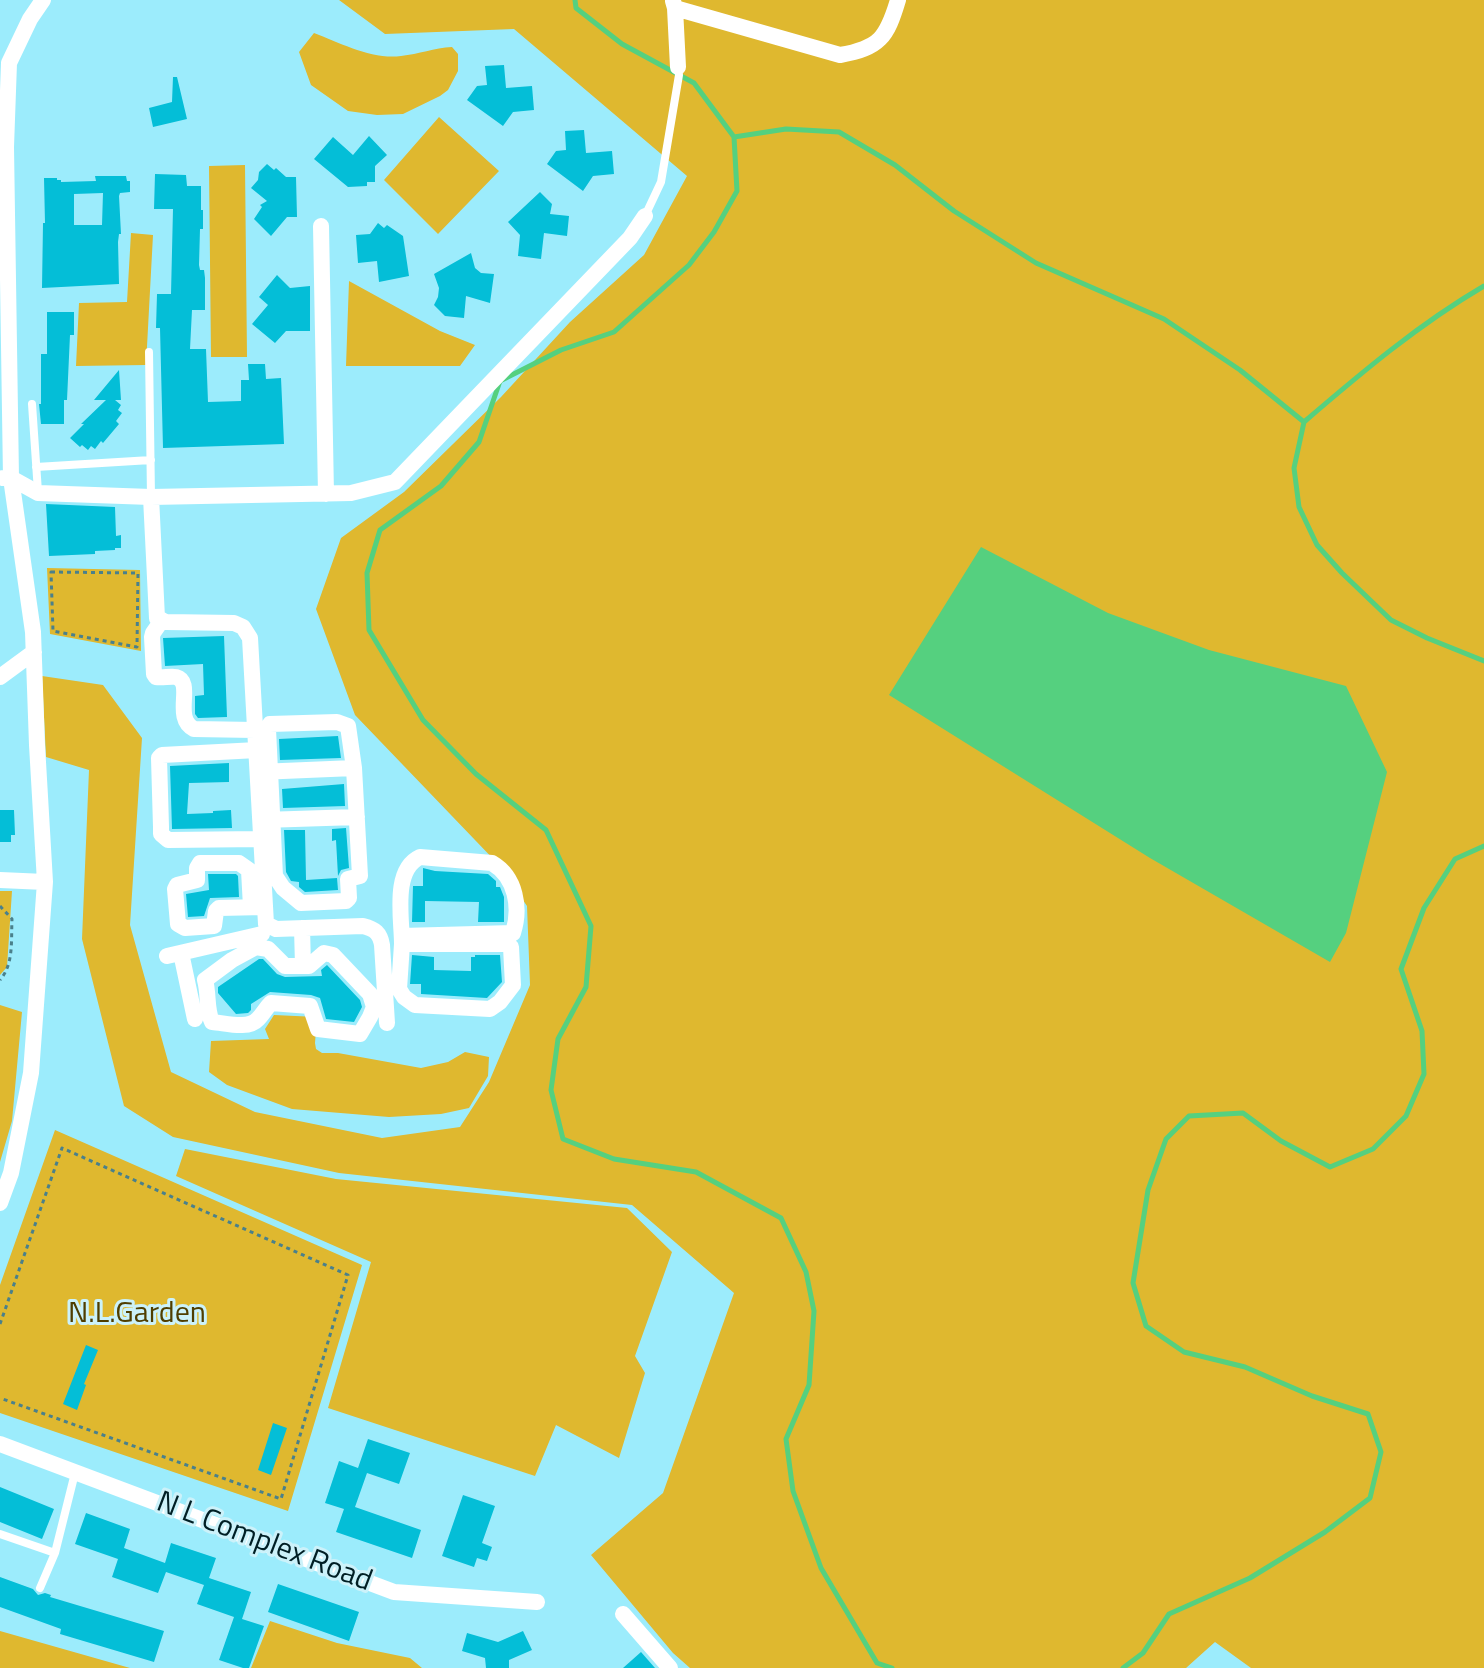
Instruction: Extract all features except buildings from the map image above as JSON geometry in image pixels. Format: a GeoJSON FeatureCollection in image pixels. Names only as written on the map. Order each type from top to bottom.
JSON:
{"type":"FeatureCollection","features":[{"type":"Feature","properties":{"kind":"street"},"geometry":{"type":"LineString","coordinates":[[0,1203],[11,1173],[31,1073],[45,882],[33,632],[6,478],[5,63],[43,0]]}},
{"type":"Feature","properties":{"kind":"street"},"geometry":{"type":"LineString","coordinates":[[678,74],[674,4],[840,55],[863,51],[880,40],[891,23],[898,0]]}},
{"type":"Feature","properties":{"kind":"street"},"geometry":{"type":"LineString","coordinates":[[6,478],[38,493],[151,497],[351,493],[395,482],[630,238],[645,216]]}},
{"type":"Feature","properties":{"kind":"street"},"geometry":{"type":"LineString","coordinates":[[321,226],[326,494]]}},
{"type":"Feature","properties":{"kind":"street"},"geometry":{"type":"LineString","coordinates":[[151,497],[157,618],[234,623],[243,627],[250,638],[255,730],[263,772]]}},
{"type":"Feature","properties":{"kind":"street"},"geometry":{"type":"LineString","coordinates":[[162,620],[152,637],[154,674],[156,677],[177,677],[181,680],[184,688],[183,718],[187,726],[194,729],[255,730]]}},
{"type":"Feature","properties":{"kind":"street"},"geometry":{"type":"LineString","coordinates":[[0,677],[34,652]]}},
{"type":"Feature","properties":{"kind":"street"},"geometry":{"type":"LineString","coordinates":[[344,723],[348,726],[361,872],[360,876],[348,879],[348,900],[301,903],[278,884],[266,820],[263,772],[270,724],[344,723]]}},
{"type":"Feature","properties":{"kind":"street"},"geometry":{"type":"LineString","coordinates":[[257,750],[162,755],[159,758],[161,834],[168,840],[261,839]]}},
{"type":"Feature","properties":{"kind":"street"},"geometry":{"type":"LineString","coordinates":[[263,772],[354,768]]}},
{"type":"Feature","properties":{"kind":"street"},"geometry":{"type":"LineString","coordinates":[[266,820],[357,817]]}},
{"type":"Feature","properties":{"kind":"street"},"geometry":{"type":"LineString","coordinates":[[266,820],[261,839],[260,924],[232,960],[205,980],[209,995],[208,1014],[212,1022],[249,1025],[257,1021],[271,1003],[310,1006],[318,1029],[360,1034],[374,1007],[370,994],[333,955],[324,953],[309,966],[285,966],[268,949],[260,924],[249,870],[239,863],[200,863],[197,880],[177,885],[175,889],[178,924],[185,928],[214,926],[219,908],[260,924],[276,929],[373,928],[381,940],[387,1023]]}},
{"type":"Feature","properties":{"kind":"street"},"geometry":{"type":"LineString","coordinates":[[381,940],[402,940],[507,944],[511,947],[513,985],[490,1009],[415,1005],[404,997],[399,989],[402,940],[401,884],[414,859],[420,857],[492,863],[513,887],[517,908],[513,933],[402,940]]}},
{"type":"Feature","properties":{"kind":"street"},"geometry":{"type":"LineString","coordinates":[[0,880],[45,882]]}},
{"type":"Feature","properties":{"kind":"street"},"geometry":{"type":"LineString","coordinates":[[195,1019],[174,955],[260,924]]}},
{"type":"Feature","properties":{"kind":"street"},"geometry":{"type":"LineString","coordinates":[[302,928],[303,966]]}},
{"type":"Feature","properties":{"kind":"street","name":"N L Complex Road"},"geometry":{"type":"LineString","coordinates":[[0,1444],[394,1592],[537,1602]]}},
{"type":"Feature","properties":{"kind":"street"},"geometry":{"type":"LineString","coordinates":[[623,1614],[670,1668]]}},
{"type":"Feature","properties":{"kind":"lane"},"geometry":{"type":"LineString","coordinates":[[645,216],[661,182],[678,74]]}},
{"type":"Feature","properties":{"kind":"lane"},"geometry":{"type":"LineString","coordinates":[[149,352],[151,497]]}},
{"type":"Feature","properties":{"kind":"lane"},"geometry":{"type":"LineString","coordinates":[[32,404],[38,493]]}},
{"type":"Feature","properties":{"kind":"lane"},"geometry":{"type":"LineString","coordinates":[[36,467],[151,460]]}},
{"type":"Feature","properties":{"kind":"lane"},"geometry":{"type":"LineString","coordinates":[[40,1588],[55,1553],[75,1472]]}},
{"type":"Feature","properties":{"kind":"lane"},"geometry":{"type":"LineString","coordinates":[[0,1534],[55,1553]]}},
{"type":"Feature","properties":{"kind":"path"},"geometry":{"type":"LineString","coordinates":[[51,572],[138,573],[137,647],[53,631],[51,572]]}},
{"type":"Feature","properties":{"kind":"path"},"geometry":{"type":"LineString","coordinates":[[0,906],[12,919],[10,961],[0,980]]}},
{"type":"Feature","properties":{"kind":"path"},"geometry":{"type":"LineString","coordinates":[[0,1324],[62,1148],[348,1275],[281,1499],[0,1398]]}},
{"type":"Feature","properties":{"kind":"green space"},"geometry":{"type":"Polygon","coordinates":[[[339,0],[1484,0],[1484,1668],[1251,1668],[1215,1642],[1186,1668],[690,1668],[673,1653],[591,1555],[663,1493],[734,1293],[632,1205],[339,1173],[173,1137],[124,1106],[82,939],[89,770],[46,757],[42,676],[103,685],[142,738],[130,925],[171,1072],[255,1112],[382,1138],[460,1127],[489,1082],[530,985],[527,906],[499,865],[355,715],[316,609],[341,538],[404,492],[501,397],[570,322],[644,255],[687,176],[514,29],[385,34],[339,0]]]}},
{"type":"Feature","properties":{"kind":"green space"},"geometry":{"type":"Polygon","coordinates":[[[314,33],[379,56],[401,56],[452,47],[458,54],[458,71],[448,90],[403,114],[377,115],[348,111],[311,85],[299,52],[314,33]]]}},
{"type":"Feature","properties":{"kind":"green space"},"geometry":{"type":"Polygon","coordinates":[[[439,117],[499,171],[438,234],[384,180],[439,117]]]}},
{"type":"Feature","properties":{"kind":"green space"},"geometry":{"type":"Polygon","coordinates":[[[245,165],[247,357],[211,357],[209,166],[245,165]]]}},
{"type":"Feature","properties":{"kind":"green space"},"geometry":{"type":"Polygon","coordinates":[[[131,233],[153,235],[146,365],[76,366],[79,303],[127,302],[131,233]]]}},
{"type":"Feature","properties":{"kind":"green space"},"geometry":{"type":"Polygon","coordinates":[[[349,281],[440,331],[475,345],[460,366],[346,366],[349,281]]]}},
{"type":"Feature","properties":{"kind":"green space"},"geometry":{"type":"Polygon","coordinates":[[[47,568],[140,570],[141,651],[50,634],[47,568]]]}},
{"type":"Feature","properties":{"kind":"green space"},"geometry":{"type":"Polygon","coordinates":[[[0,891],[12,891],[7,967],[0,975],[0,891]]]}},
{"type":"Feature","properties":{"kind":"green space"},"geometry":{"type":"Polygon","coordinates":[[[0,1005],[22,1012],[12,1121],[0,1162],[0,1005]]]}},
{"type":"Feature","properties":{"kind":"green space"},"geometry":{"type":"Polygon","coordinates":[[[274,1015],[317,1017],[315,1043],[316,1049],[322,1053],[421,1068],[448,1062],[465,1052],[489,1057],[488,1076],[469,1108],[441,1114],[389,1117],[292,1109],[227,1085],[209,1072],[211,1041],[269,1039],[265,1029],[274,1015]]]}},
{"type":"Feature","properties":{"kind":"green space","name":"N.L.Garden"},"geometry":{"type":"Polygon","coordinates":[[[55,1130],[362,1265],[288,1511],[0,1413],[0,1285],[55,1130]]]}},
{"type":"Feature","properties":{"kind":"green space"},"geometry":{"type":"Polygon","coordinates":[[[185,1149],[336,1179],[627,1208],[672,1252],[635,1356],[645,1373],[619,1458],[556,1425],[535,1476],[328,1408],[371,1262],[176,1176],[185,1149]]]}},
{"type":"Feature","properties":{"kind":"green space"},"geometry":{"type":"Polygon","coordinates":[[[270,1621],[337,1643],[410,1658],[422,1668],[251,1668],[270,1621]]]}},
{"type":"Feature","properties":{"kind":"green space"},"geometry":{"type":"Polygon","coordinates":[[[0,1631],[130,1668],[0,1668],[0,1631]]]}},
{"type":"Feature","properties":{"kind":"shaded area"},"geometry":{"type":"Polygon","coordinates":[[[981,547],[1108,613],[1209,650],[1346,686],[1387,772],[1346,933],[1330,962],[1150,858],[889,695],[981,547]]]}},
{"type":"Feature","properties":{"kind":"waterway"},"geometry":{"type":"LineString","coordinates":[[575,0],[576,8],[622,44],[694,83],[734,137],[786,129],[839,132],[895,165],[954,211],[1036,263],[1164,319],[1240,370],[1304,422],[1369,367],[1484,286]]}},
{"type":"Feature","properties":{"kind":"waterway"},"geometry":{"type":"LineString","coordinates":[[734,137],[737,191],[714,232],[689,265],[614,332],[561,350],[500,381],[479,442],[441,486],[380,530],[367,573],[369,630],[423,720],[476,774],[546,830],[591,926],[586,987],[558,1039],[551,1090],[563,1139],[614,1159],[696,1172],[781,1218],[806,1272],[814,1311],[809,1385],[786,1439],[793,1491],[821,1568],[877,1663],[892,1668]]}},
{"type":"Feature","properties":{"kind":"waterway"},"geometry":{"type":"LineString","coordinates":[[1304,422],[1294,468],[1299,507],[1317,545],[1391,620],[1484,661]]}},
{"type":"Feature","properties":{"kind":"waterway"},"geometry":{"type":"LineString","coordinates":[[1123,1668],[1143,1653],[1169,1614],[1250,1578],[1325,1532],[1370,1498],[1381,1452],[1368,1414],[1312,1396],[1245,1367],[1184,1352],[1146,1326],[1133,1283],[1148,1190],[1166,1139],[1189,1116],[1243,1113],[1281,1141],[1330,1167],[1373,1149],[1406,1116],[1424,1074],[1422,1031],[1401,969],[1424,908],[1455,859],[1484,846]]}}]}
